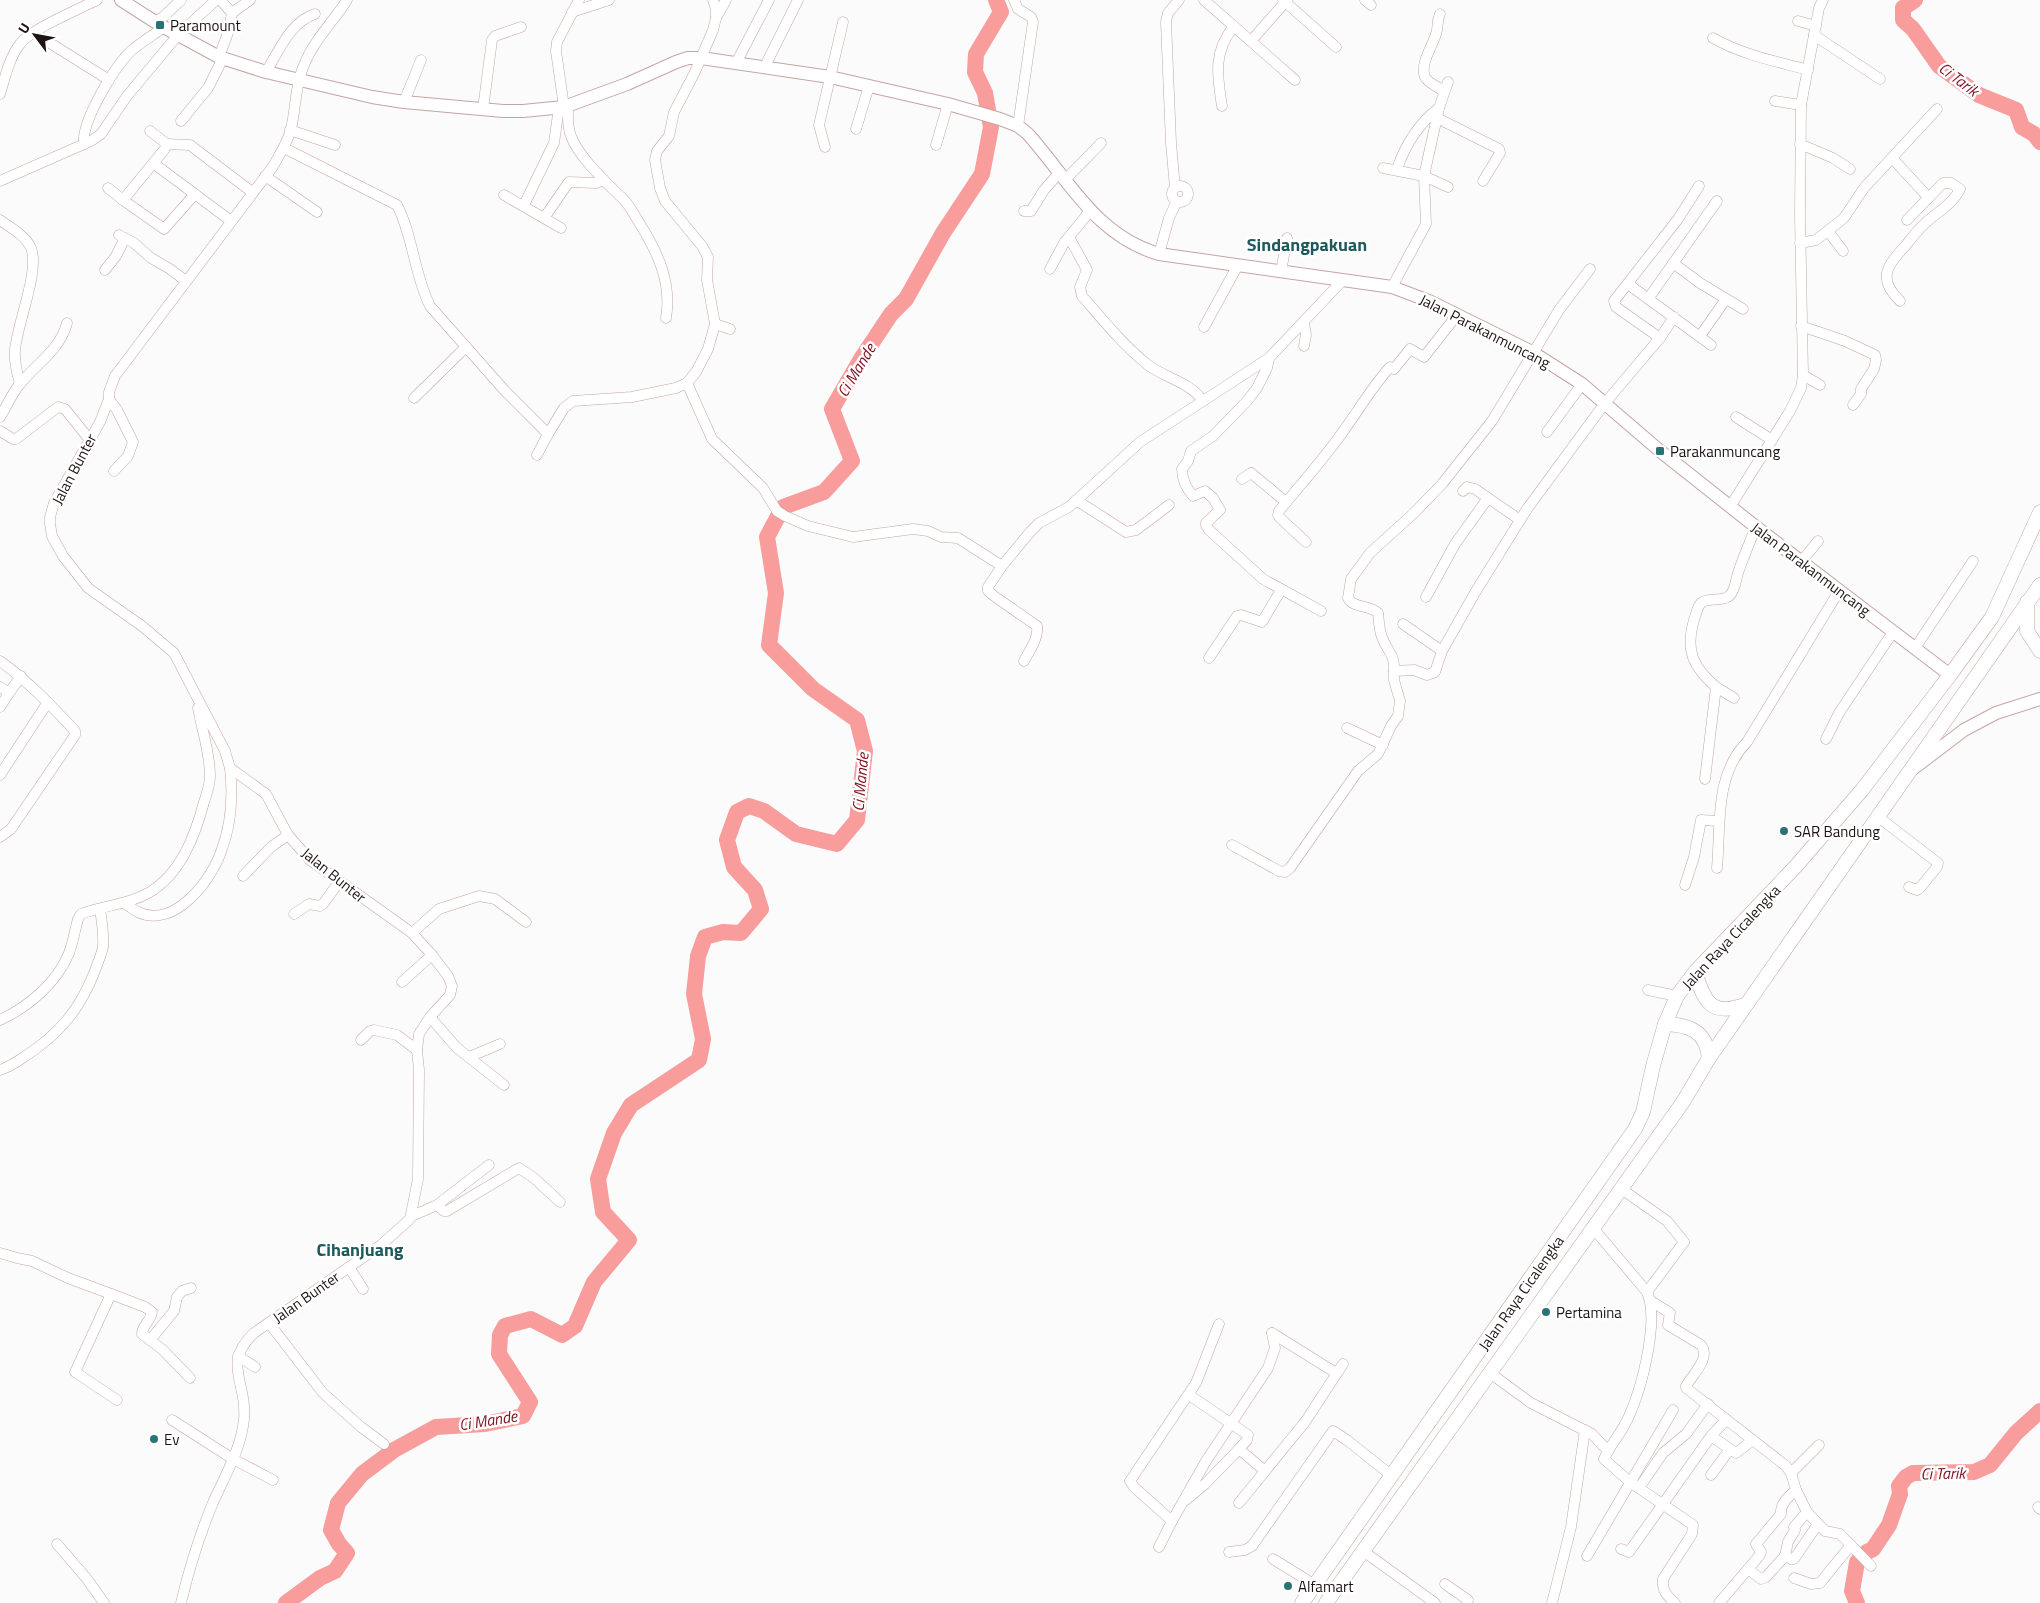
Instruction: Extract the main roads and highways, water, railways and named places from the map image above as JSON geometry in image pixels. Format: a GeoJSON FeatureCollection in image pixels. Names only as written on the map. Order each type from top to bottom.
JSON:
{"type":"FeatureCollection","features":[{"type":"Feature","properties":{"kind":"highway","name":"Jalan Raya Cicalengka"},"geometry":{"type":"LineString","coordinates":[[1302,1603],[1635,1129],[1643,1112],[1652,1066],[1665,1024],[1677,996],[1694,972],[1820,839],[1862,790],[1950,675],[1992,617],[2040,512]]}},
{"type":"Feature","properties":{"kind":"highway","name":"Jalan Raya Cicalengka"},"geometry":{"type":"LineString","coordinates":[[1326,1603],[1683,1102],[1709,1058],[2040,585]]}},
{"type":"Feature","properties":{"kind":"highway"},"geometry":{"type":"LineString","coordinates":[[2027,601],[2027,631],[2040,651]]}},
{"type":"Feature","properties":{"kind":"highway"},"geometry":{"type":"LineString","coordinates":[[1694,972],[1704,998],[1712,1007],[1723,1009],[1735,1008],[1748,1004]]}},
{"type":"Feature","properties":{"kind":"highway"},"geometry":{"type":"LineString","coordinates":[[1665,1024],[1681,1025],[1698,1033],[1706,1042],[1709,1058]]}},
{"type":"Feature","properties":{"kind":"main road","name":"Jalan Parakanmuncang"},"geometry":{"type":"LineString","coordinates":[[121,0],[159,25],[221,57],[266,72],[372,97],[404,102],[523,112],[564,106],[627,84],[676,62],[688,58],[701,58],[830,77],[948,104],[1000,119],[1018,126],[1028,134],[1090,211],[1120,237],[1137,246],[1159,254],[1392,287],[1410,293],[1532,352],[1582,384],[1660,451],[1730,507],[1950,675]]}},
{"type":"Feature","properties":{"kind":"main road"},"geometry":{"type":"LineString","coordinates":[[1905,776],[1964,730],[1996,713],[2040,699]]}},
{"type":"Feature","properties":{"kind":"waterway","name":"Ci Mande"},"geometry":{"type":"LineString","coordinates":[[286,1603],[320,1578],[335,1571],[347,1553],[331,1530],[338,1503],[362,1474],[394,1450],[436,1427],[485,1424],[523,1416],[530,1402],[499,1354],[500,1335],[505,1326],[531,1319],[562,1335],[575,1326],[594,1282],[629,1240],[603,1212],[598,1179],[614,1133],[631,1105],[699,1060],[703,1039],[694,994],[698,956],[705,937],[723,932],[741,933],[761,909],[755,890],[734,867],[727,840],[737,812],[749,806],[764,811],[796,834],[837,844],[857,820],[865,751],[857,720],[813,689],[769,645],[776,593],[767,537],[783,507],[824,492],[852,461],[832,409],[861,359],[891,314],[906,299],[943,233],[982,174],[991,127],[985,93],[975,72],[976,54],[1001,12],[996,0]]}},
{"type":"Feature","properties":{"kind":"waterway","name":"Ci Tarik"},"geometry":{"type":"LineString","coordinates":[[1915,0],[1903,8],[1903,20],[1913,29],[1939,66],[1979,95],[2016,110],[2022,127],[2034,134],[2040,142]]}},
{"type":"Feature","properties":{"kind":"waterway","name":"Ci Tarik"},"geometry":{"type":"LineString","coordinates":[[1857,1603],[1852,1591],[1857,1562],[1873,1549],[1889,1525],[1900,1494],[1899,1486],[1906,1477],[1913,1473],[1974,1472],[1990,1465],[2016,1433],[2040,1411]]}},
{"type":"Feature","properties":{"kind":"place","name":"Paramount"},"geometry":{"type":"Point","coordinates":[160,25]}},
{"type":"Feature","properties":{"kind":"place","name":"Parakanmuncang"},"geometry":{"type":"Point","coordinates":[1660,451]}},
{"type":"Feature","properties":{"kind":"place","name":"SAR Bandung"},"geometry":{"type":"Point","coordinates":[1784,831]}},
{"type":"Feature","properties":{"kind":"place","name":"Pertamina"},"geometry":{"type":"Point","coordinates":[1546,1312]}},
{"type":"Feature","properties":{"kind":"place","name":"Ev"},"geometry":{"type":"Point","coordinates":[154,1439]}},
{"type":"Feature","properties":{"kind":"place","name":"Alfamart"},"geometry":{"type":"Point","coordinates":[1288,1586]}},
{"type":"Feature","properties":{"kind":"district","name":"Sindangpakuan"},"geometry":{"type":"Point","coordinates":[1307,244]}},
{"type":"Feature","properties":{"kind":"district","name":"Cihanjuang"},"geometry":{"type":"Point","coordinates":[360,1249]}}]}
